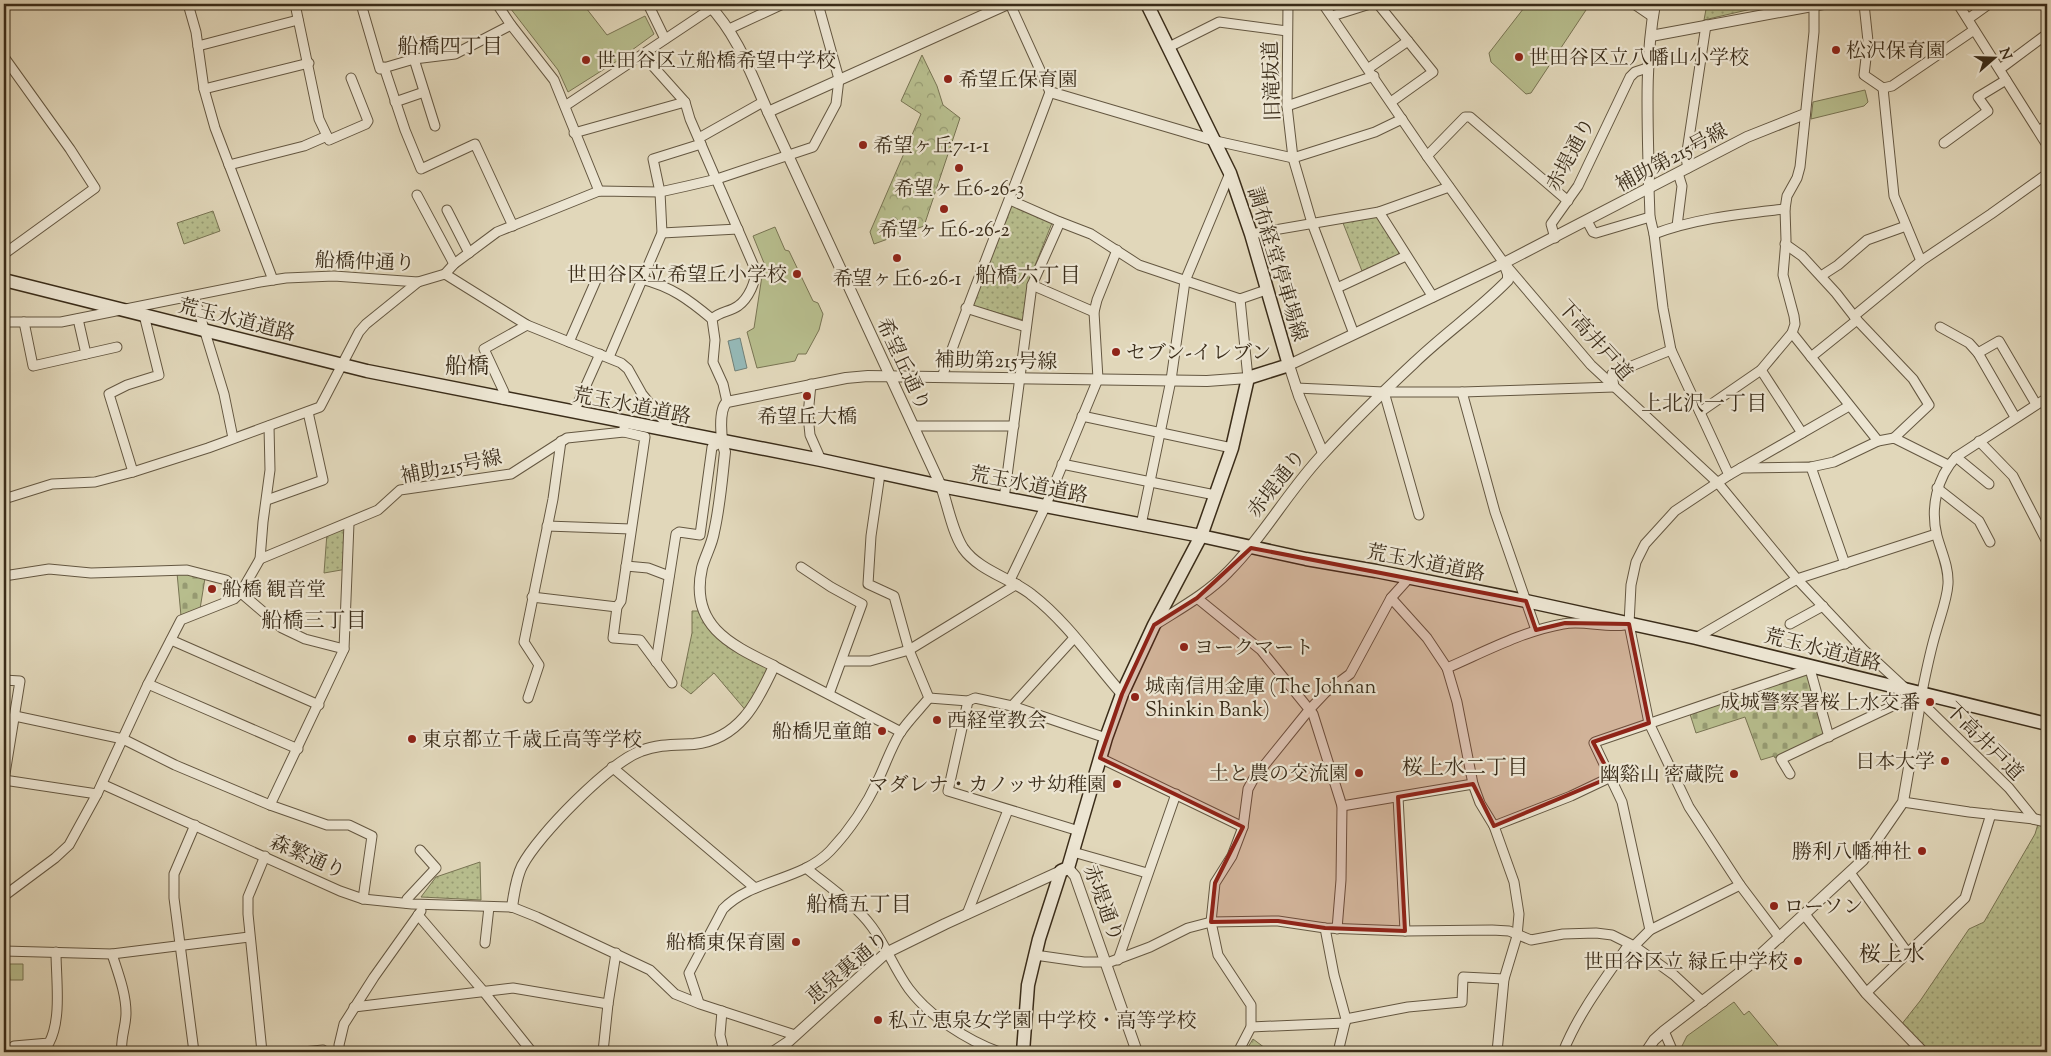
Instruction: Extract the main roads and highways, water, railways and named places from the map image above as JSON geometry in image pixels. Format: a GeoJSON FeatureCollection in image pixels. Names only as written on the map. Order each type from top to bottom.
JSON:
{"type":"FeatureCollection","features":[{"type":"Feature","properties":{"kind":"main road","name":"調布経堂停車場線"},"geometry":{"type":"LineString","coordinates":[[1148,4],[1230,173],[1251,234],[1288,365],[1248,378],[1232,448],[1201,536]]}},
{"type":"Feature","properties":{"kind":"main road","name":"荒玉水道道路"},"geometry":{"type":"LineString","coordinates":[[4,280],[342,364],[503,399],[574,412],[624,428],[646,432],[672,432],[821,460],[880,474],[1526,601],[1696,638],[1813,668],[1905,688],[1922,697],[2047,724]]}},
{"type":"Feature","properties":{"kind":"main road","name":"赤堤通り"},"geometry":{"type":"LineString","coordinates":[[1023,1052],[1026,1002],[1035,955],[1065,869],[1073,852],[1106,738],[1122,694],[1154,625],[1201,536]]}},
{"type":"Feature","properties":{"kind":"water"},"geometry":{"type":"Polygon","coordinates":[[[740,338],[747,368],[735,371],[728,341],[740,338]]]}},
{"type":"Feature","properties":{"kind":"place","name":"松沢保育園"},"geometry":{"type":"Point","coordinates":[1836,50]}},
{"type":"Feature","properties":{"kind":"place","name":"世田谷区立八幡山小学校"},"geometry":{"type":"Point","coordinates":[1519,57]}},
{"type":"Feature","properties":{"kind":"place","name":"世田谷区立船橋希望中学校"},"geometry":{"type":"Point","coordinates":[586,60]}},
{"type":"Feature","properties":{"kind":"place","name":"希望丘保育園"},"geometry":{"type":"Point","coordinates":[948,79]}},
{"type":"Feature","properties":{"kind":"place","name":"希望ヶ丘7-1-1"},"geometry":{"type":"Point","coordinates":[863,145]}},
{"type":"Feature","properties":{"kind":"place","name":"希望ヶ丘6-26-3"},"geometry":{"type":"Point","coordinates":[959,168]}},
{"type":"Feature","properties":{"kind":"place","name":"希望ヶ丘6-26-2"},"geometry":{"type":"Point","coordinates":[944,209]}},
{"type":"Feature","properties":{"kind":"place","name":"希望ヶ丘6-26-1"},"geometry":{"type":"Point","coordinates":[897,258]}},
{"type":"Feature","properties":{"kind":"place","name":"世田谷区立希望丘小学校"},"geometry":{"type":"Point","coordinates":[797,274]}},
{"type":"Feature","properties":{"kind":"place","name":"セブン-イレブン"},"geometry":{"type":"Point","coordinates":[1116,352]}},
{"type":"Feature","properties":{"kind":"place","name":"希望丘大橋"},"geometry":{"type":"Point","coordinates":[807,396]}},
{"type":"Feature","properties":{"kind":"place","name":"船橋 観音堂"},"geometry":{"type":"Point","coordinates":[212,589]}},
{"type":"Feature","properties":{"kind":"place","name":"ヨークマート"},"geometry":{"type":"Point","coordinates":[1184,647]}},
{"type":"Feature","properties":{"kind":"place","name":"城南信用金庫 (The Johnan Shinkin Bank)"},"geometry":{"type":"Point","coordinates":[1135,697]}},
{"type":"Feature","properties":{"kind":"place","name":"成城警察署桜上水交番"},"geometry":{"type":"Point","coordinates":[1930,702]}},
{"type":"Feature","properties":{"kind":"place","name":"西経堂教会"},"geometry":{"type":"Point","coordinates":[937,720]}},
{"type":"Feature","properties":{"kind":"place","name":"船橋児童館"},"geometry":{"type":"Point","coordinates":[882,731]}},
{"type":"Feature","properties":{"kind":"place","name":"東京都立千歳丘高等学校"},"geometry":{"type":"Point","coordinates":[412,739]}},
{"type":"Feature","properties":{"kind":"place","name":"日本大学"},"geometry":{"type":"Point","coordinates":[1945,761]}},
{"type":"Feature","properties":{"kind":"place","name":"土と農の交流園"},"geometry":{"type":"Point","coordinates":[1359,773]}},
{"type":"Feature","properties":{"kind":"place","name":"幽谿山 密蔵院"},"geometry":{"type":"Point","coordinates":[1734,774]}},
{"type":"Feature","properties":{"kind":"place","name":"マダレナ・カノッサ幼稚園"},"geometry":{"type":"Point","coordinates":[1117,784]}},
{"type":"Feature","properties":{"kind":"place","name":"勝利八幡神社"},"geometry":{"type":"Point","coordinates":[1922,851]}},
{"type":"Feature","properties":{"kind":"place","name":"ローソン"},"geometry":{"type":"Point","coordinates":[1774,906]}},
{"type":"Feature","properties":{"kind":"place","name":"船橋東保育園"},"geometry":{"type":"Point","coordinates":[796,942]}},
{"type":"Feature","properties":{"kind":"place","name":"世田谷区立 緑丘中学校"},"geometry":{"type":"Point","coordinates":[1798,961]}},
{"type":"Feature","properties":{"kind":"place","name":"私立 恵泉女学園 中学校・高等学校"},"geometry":{"type":"Point","coordinates":[878,1020]}},
{"type":"Feature","properties":{"kind":"district","name":"船橋四丁目"},"geometry":{"type":"Point","coordinates":[450,46]}},
{"type":"Feature","properties":{"kind":"district","name":"船橋六丁目"},"geometry":{"type":"Point","coordinates":[1028,275]}},
{"type":"Feature","properties":{"kind":"district","name":"船橋"},"geometry":{"type":"Point","coordinates":[467,365]}},
{"type":"Feature","properties":{"kind":"district","name":"上北沢一丁目"},"geometry":{"type":"Point","coordinates":[1704,403]}},
{"type":"Feature","properties":{"kind":"district","name":"船橋三丁目"},"geometry":{"type":"Point","coordinates":[314,620]}},
{"type":"Feature","properties":{"kind":"district","name":"桜上水二丁目"},"geometry":{"type":"Point","coordinates":[1465,767]}},
{"type":"Feature","properties":{"kind":"district","name":"船橋五丁目"},"geometry":{"type":"Point","coordinates":[859,904]}},
{"type":"Feature","properties":{"kind":"district","name":"桜上水"},"geometry":{"type":"Point","coordinates":[1892,953]}}]}
